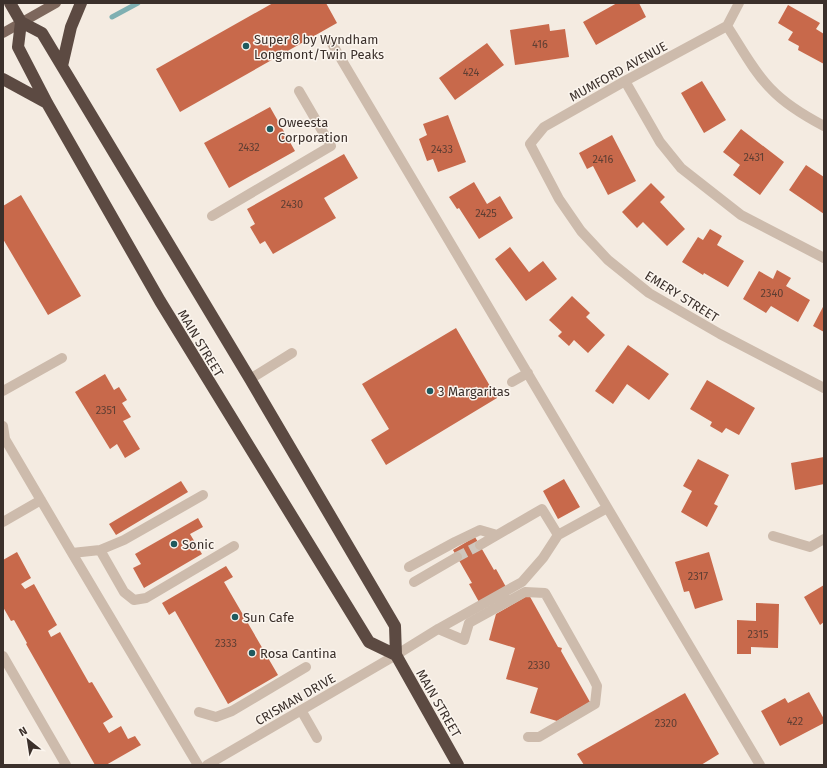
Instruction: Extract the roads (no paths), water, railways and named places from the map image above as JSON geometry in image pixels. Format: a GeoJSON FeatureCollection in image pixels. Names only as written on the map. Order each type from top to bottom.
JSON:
{"type":"FeatureCollection","features":[{"type":"Feature","properties":{"kind":"highway"},"geometry":{"type":"LineString","coordinates":[[10,3],[21,22]]}},
{"type":"Feature","properties":{"kind":"highway"},"geometry":{"type":"LineString","coordinates":[[62,66],[71,27],[81,3]]}},
{"type":"Feature","properties":{"kind":"highway","name":"MAIN STREET"},"geometry":{"type":"LineString","coordinates":[[396,655],[369,642],[160,301],[47,103],[18,47],[21,22],[42,32],[250,379],[395,626],[396,655],[458,765]]}},
{"type":"Feature","properties":{"kind":"highway"},"geometry":{"type":"LineString","coordinates":[[3,79],[47,103]]}},
{"type":"Feature","properties":{"kind":"main road"},"geometry":{"type":"LineString","coordinates":[[3,32],[56,3]]}},
{"type":"Feature","properties":{"kind":"street"},"geometry":{"type":"LineString","coordinates":[[739,3],[727,26],[759,75],[771,90],[801,114],[824,126]]}},
{"type":"Feature","properties":{"kind":"street","name":"MUMFORD AVENUE"},"geometry":{"type":"LineString","coordinates":[[544,170],[530,144],[544,127],[727,26]]}},
{"type":"Feature","properties":{"kind":"street"},"geometry":{"type":"LineString","coordinates":[[332,42],[760,765]]}},
{"type":"Feature","properties":{"kind":"street"},"geometry":{"type":"LineString","coordinates":[[625,81],[660,142],[681,168],[741,215],[824,258]]}},
{"type":"Feature","properties":{"kind":"street"},"geometry":{"type":"LineString","coordinates":[[212,216],[331,146],[299,91]]}},
{"type":"Feature","properties":{"kind":"street","name":"EMERY STREET"},"geometry":{"type":"LineString","coordinates":[[544,170],[559,199],[581,231],[608,260],[649,293],[720,334],[824,388]]}},
{"type":"Feature","properties":{"kind":"street"},"geometry":{"type":"LineString","coordinates":[[250,379],[292,353]]}},
{"type":"Feature","properties":{"kind":"street"},"geometry":{"type":"LineString","coordinates":[[3,391],[62,358]]}},
{"type":"Feature","properties":{"kind":"street"},"geometry":{"type":"LineString","coordinates":[[512,382],[528,373]]}},
{"type":"Feature","properties":{"kind":"street"},"geometry":{"type":"LineString","coordinates":[[3,426],[5,439],[198,765]]}},
{"type":"Feature","properties":{"kind":"street"},"geometry":{"type":"LineString","coordinates":[[72,553],[100,550],[124,540],[203,494]]}},
{"type":"Feature","properties":{"kind":"street"},"geometry":{"type":"LineString","coordinates":[[3,522],[41,500]]}},
{"type":"Feature","properties":{"kind":"street"},"geometry":{"type":"LineString","coordinates":[[480,545],[542,510],[558,535],[608,508]]}},
{"type":"Feature","properties":{"kind":"street"},"geometry":{"type":"LineString","coordinates":[[410,567],[480,530],[497,535]]}},
{"type":"Feature","properties":{"kind":"street","name":"CRISMAN DRIVE"},"geometry":{"type":"LineString","coordinates":[[207,765],[438,629],[522,582],[543,558],[558,535]]}},
{"type":"Feature","properties":{"kind":"street"},"geometry":{"type":"LineString","coordinates":[[773,536],[810,547],[824,539]]}},
{"type":"Feature","properties":{"kind":"street"},"geometry":{"type":"LineString","coordinates":[[100,550],[124,592],[134,600],[146,598],[234,546]]}},
{"type":"Feature","properties":{"kind":"street"},"geometry":{"type":"LineString","coordinates":[[414,582],[458,557]]}},
{"type":"Feature","properties":{"kind":"street"},"geometry":{"type":"LineString","coordinates":[[438,629],[464,640],[469,623],[525,592],[545,593],[593,678],[596,686],[595,704],[539,737],[528,736]]}},
{"type":"Feature","properties":{"kind":"street"},"geometry":{"type":"LineString","coordinates":[[3,656],[66,765]]}},
{"type":"Feature","properties":{"kind":"street"},"geometry":{"type":"LineString","coordinates":[[199,712],[216,717],[232,711],[306,667]]}},
{"type":"Feature","properties":{"kind":"street"},"geometry":{"type":"LineString","coordinates":[[302,710],[317,738]]}},
{"type":"Feature","properties":{"kind":"waterway"},"geometry":{"type":"LineString","coordinates":[[112,17],[138,3]]}},
{"type":"Feature","properties":{"kind":"tunnel"},"geometry":{"type":"LineString","coordinates":[[457,557],[480,545]]}},
{"type":"Feature","properties":{"kind":"place","name":"Super 8 by Wyndham Longmont/Twin Peaks"},"geometry":{"type":"Point","coordinates":[246,46]}},
{"type":"Feature","properties":{"kind":"place","name":"Oweesta Corporation"},"geometry":{"type":"Point","coordinates":[270,129]}},
{"type":"Feature","properties":{"kind":"place","name":"3 Margaritas"},"geometry":{"type":"Point","coordinates":[430,391]}},
{"type":"Feature","properties":{"kind":"place","name":"Sonic"},"geometry":{"type":"Point","coordinates":[174,544]}},
{"type":"Feature","properties":{"kind":"place","name":"Sun Cafe"},"geometry":{"type":"Point","coordinates":[235,617]}},
{"type":"Feature","properties":{"kind":"place","name":"Rosa Cantina"},"geometry":{"type":"Point","coordinates":[252,653]}}]}
